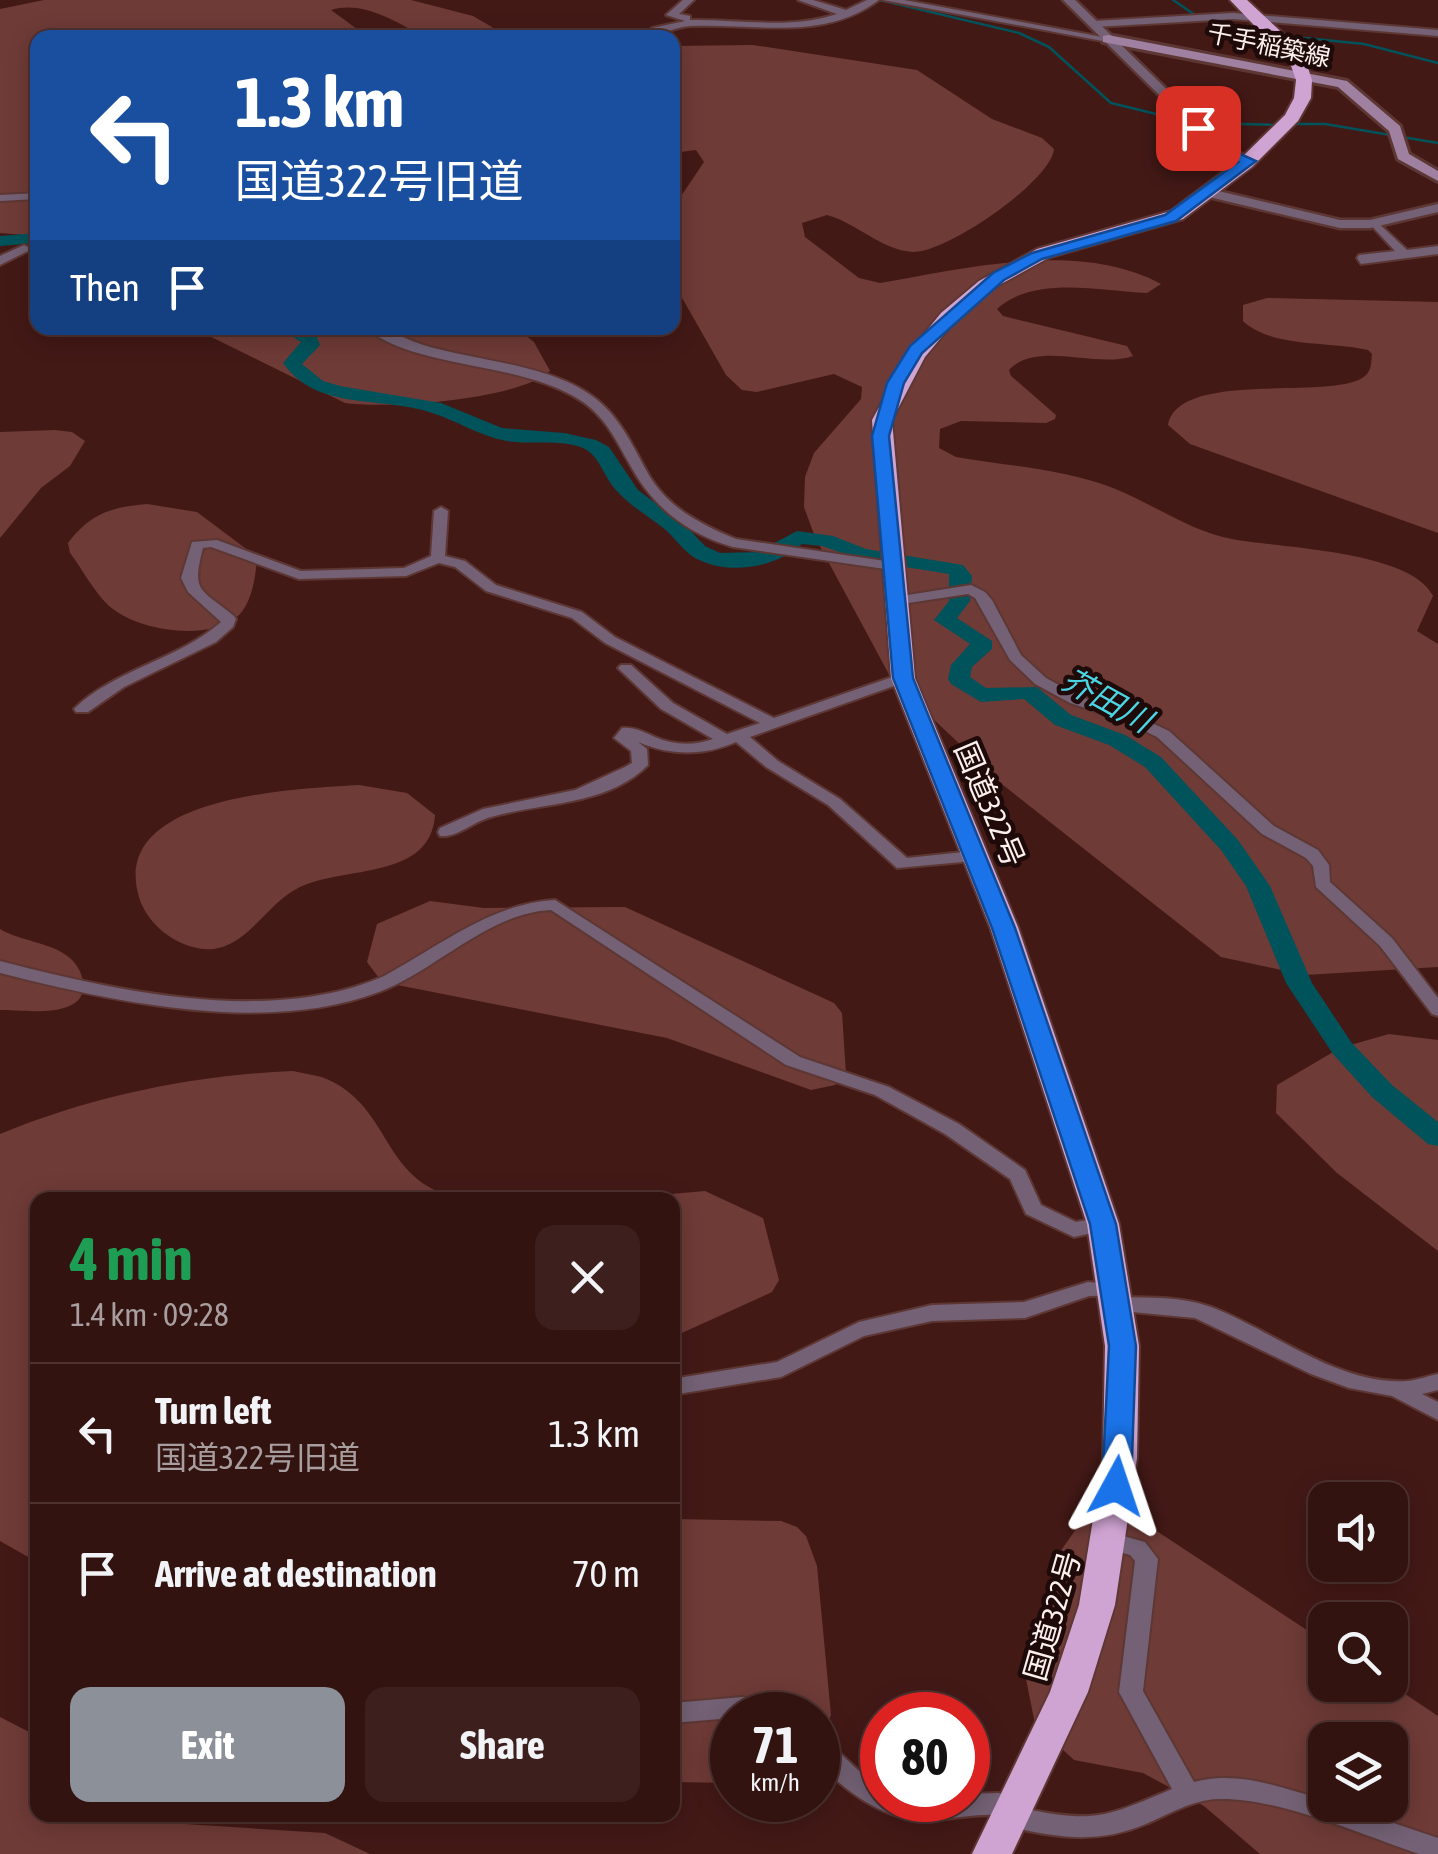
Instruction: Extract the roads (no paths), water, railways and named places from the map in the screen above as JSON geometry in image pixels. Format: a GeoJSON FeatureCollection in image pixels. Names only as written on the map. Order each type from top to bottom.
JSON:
{"type":"FeatureCollection","features":[{"type":"Feature","properties":{"kind":"highway"},"geometry":{"type":"LineString","coordinates":[[1238,0],[1277,36],[1303,74]]}},
{"type":"Feature","properties":{"kind":"highway","name":"国道322号"},"geometry":{"type":"LineString","coordinates":[[992,1854],[1069,1692],[1097,1605],[1110,1541],[1124,1390],[1116,1298],[1103,1224],[1004,928],[903,678],[882,420],[896,383],[916,350],[1015,266],[1054,250],[1161,222],[1210,192],[1290,124],[1305,95],[1303,74]]}},
{"type":"Feature","properties":{"kind":"main road","name":"千手稲築線"},"geometry":{"type":"LineString","coordinates":[[1108,39],[1342,84],[1395,129],[1404,156],[1438,178]]}},
{"type":"Feature","properties":{"kind":"street"},"geometry":{"type":"LineString","coordinates":[[688,0],[671,15],[717,25]]}},
{"type":"Feature","properties":{"kind":"street"},"geometry":{"type":"LineString","coordinates":[[803,0],[848,14]]}},
{"type":"Feature","properties":{"kind":"street"},"geometry":{"type":"LineString","coordinates":[[653,30],[658,26],[790,26],[848,14],[874,0]]}},
{"type":"Feature","properties":{"kind":"street"},"geometry":{"type":"LineString","coordinates":[[888,0],[1108,39]]}},
{"type":"Feature","properties":{"kind":"street"},"geometry":{"type":"LineString","coordinates":[[1069,0],[1224,152],[1249,161]]}},
{"type":"Feature","properties":{"kind":"street"},"geometry":{"type":"LineString","coordinates":[[1094,24],[1259,18],[1438,33]]}},
{"type":"Feature","properties":{"kind":"street"},"geometry":{"type":"LineString","coordinates":[[1210,192],[1318,221],[1375,224],[1438,208]]}},
{"type":"Feature","properties":{"kind":"street"},"geometry":{"type":"LineString","coordinates":[[0,198],[30,196]]}},
{"type":"Feature","properties":{"kind":"street"},"geometry":{"type":"LineString","coordinates":[[1375,224],[1404,253]]}},
{"type":"Feature","properties":{"kind":"street"},"geometry":{"type":"LineString","coordinates":[[0,261],[24,249]]}},
{"type":"Feature","properties":{"kind":"street"},"geometry":{"type":"LineString","coordinates":[[1365,262],[1363,258],[1438,250]]}},
{"type":"Feature","properties":{"kind":"street"},"geometry":{"type":"LineString","coordinates":[[385,335],[541,380],[586,398],[606,412],[664,504],[712,535],[744,545],[891,553]]}},
{"type":"Feature","properties":{"kind":"street"},"geometry":{"type":"LineString","coordinates":[[438,558],[441,511]]}},
{"type":"Feature","properties":{"kind":"street"},"geometry":{"type":"LineString","coordinates":[[82,709],[119,684],[211,639],[228,624],[229,619],[193,589],[188,578],[188,566],[200,544],[212,543],[300,575],[406,572],[438,558],[460,564],[491,588],[576,615],[648,659],[772,723]]}},
{"type":"Feature","properties":{"kind":"street"},"geometry":{"type":"LineString","coordinates":[[895,601],[971,589],[979,594],[992,610],[999,634],[1025,668],[1077,704],[1144,722],[1163,734],[1268,830],[1312,854],[1330,893],[1386,942],[1438,1010]]}},
{"type":"Feature","properties":{"kind":"street"},"geometry":{"type":"LineString","coordinates":[[648,659],[623,671],[666,706],[733,739],[834,802],[902,864],[974,856]]}},
{"type":"Feature","properties":{"kind":"street"},"geometry":{"type":"LineString","coordinates":[[446,832],[473,814],[563,800],[620,779],[640,766],[639,749],[622,738],[628,731],[657,744],[688,750],[733,739],[903,678]]}},
{"type":"Feature","properties":{"kind":"street"},"geometry":{"type":"LineString","coordinates":[[0,966],[89,990],[178,1002],[323,999],[368,990],[418,968],[483,928],[520,912],[556,905],[793,1061],[882,1091],[952,1128],[1018,1176],[1033,1209],[1074,1230],[1103,1224]]}},
{"type":"Feature","properties":{"kind":"street"},"geometry":{"type":"LineString","coordinates":[[680,1386],[781,1369],[858,1330],[932,1312],[1025,1310],[1088,1288],[1116,1298],[1204,1312],[1354,1382],[1399,1391],[1438,1412]]}},
{"type":"Feature","properties":{"kind":"street"},"geometry":{"type":"LineString","coordinates":[[1399,1391],[1438,1382]]}},
{"type":"Feature","properties":{"kind":"street"},"geometry":{"type":"LineString","coordinates":[[1110,1541],[1137,1548],[1147,1559],[1131,1692],[1188,1794]]}},
{"type":"Feature","properties":{"kind":"street"},"geometry":{"type":"LineString","coordinates":[[680,1712],[710,1710]]}},
{"type":"Feature","properties":{"kind":"street"},"geometry":{"type":"LineString","coordinates":[[840,1769],[860,1785]]}},
{"type":"Feature","properties":{"kind":"street"},"geometry":{"type":"LineString","coordinates":[[990,1802],[997,1801],[1012,1812],[1062,1828],[1093,1828],[1120,1824],[1188,1794],[1220,1788],[1277,1799],[1438,1849]]}},
{"type":"Feature","properties":{"kind":"waterway"},"geometry":{"type":"LineString","coordinates":[[880,0],[1019,33],[1049,47],[1111,103],[1189,122]]}},
{"type":"Feature","properties":{"kind":"waterway"},"geometry":{"type":"LineString","coordinates":[[1173,0],[1198,17]]}},
{"type":"Feature","properties":{"kind":"waterway"},"geometry":{"type":"LineString","coordinates":[[1207,20],[1265,34]]}},
{"type":"Feature","properties":{"kind":"waterway"},"geometry":{"type":"LineString","coordinates":[[1285,36],[1364,44],[1438,63]]}},
{"type":"Feature","properties":{"kind":"waterway"},"geometry":{"type":"LineString","coordinates":[[1198,123],[1278,125]]}},
{"type":"Feature","properties":{"kind":"waterway"},"geometry":{"type":"LineString","coordinates":[[1293,124],[1325,124],[1438,143]]}},
{"type":"Feature","properties":{"kind":"waterway","name":"芥田川"},"geometry":{"type":"LineString","coordinates":[[0,241],[30,239]]}},
{"type":"Feature","properties":{"kind":"waterway","name":"芥田川"},"geometry":{"type":"LineString","coordinates":[[302,335],[310,339],[311,345],[292,363],[302,376],[317,385],[434,407],[511,436],[564,438],[590,444],[602,451],[616,478],[631,494],[678,529],[698,550],[714,558],[739,561],[765,557],[797,537],[826,540],[862,554],[956,569],[962,576],[959,601],[945,620],[981,641],[981,649],[962,665],[959,679],[981,695],[1029,692],[1063,720],[1117,740],[1153,762],[1230,845],[1258,886],[1299,983],[1342,1048],[1382,1091],[1438,1137]]}}]}
